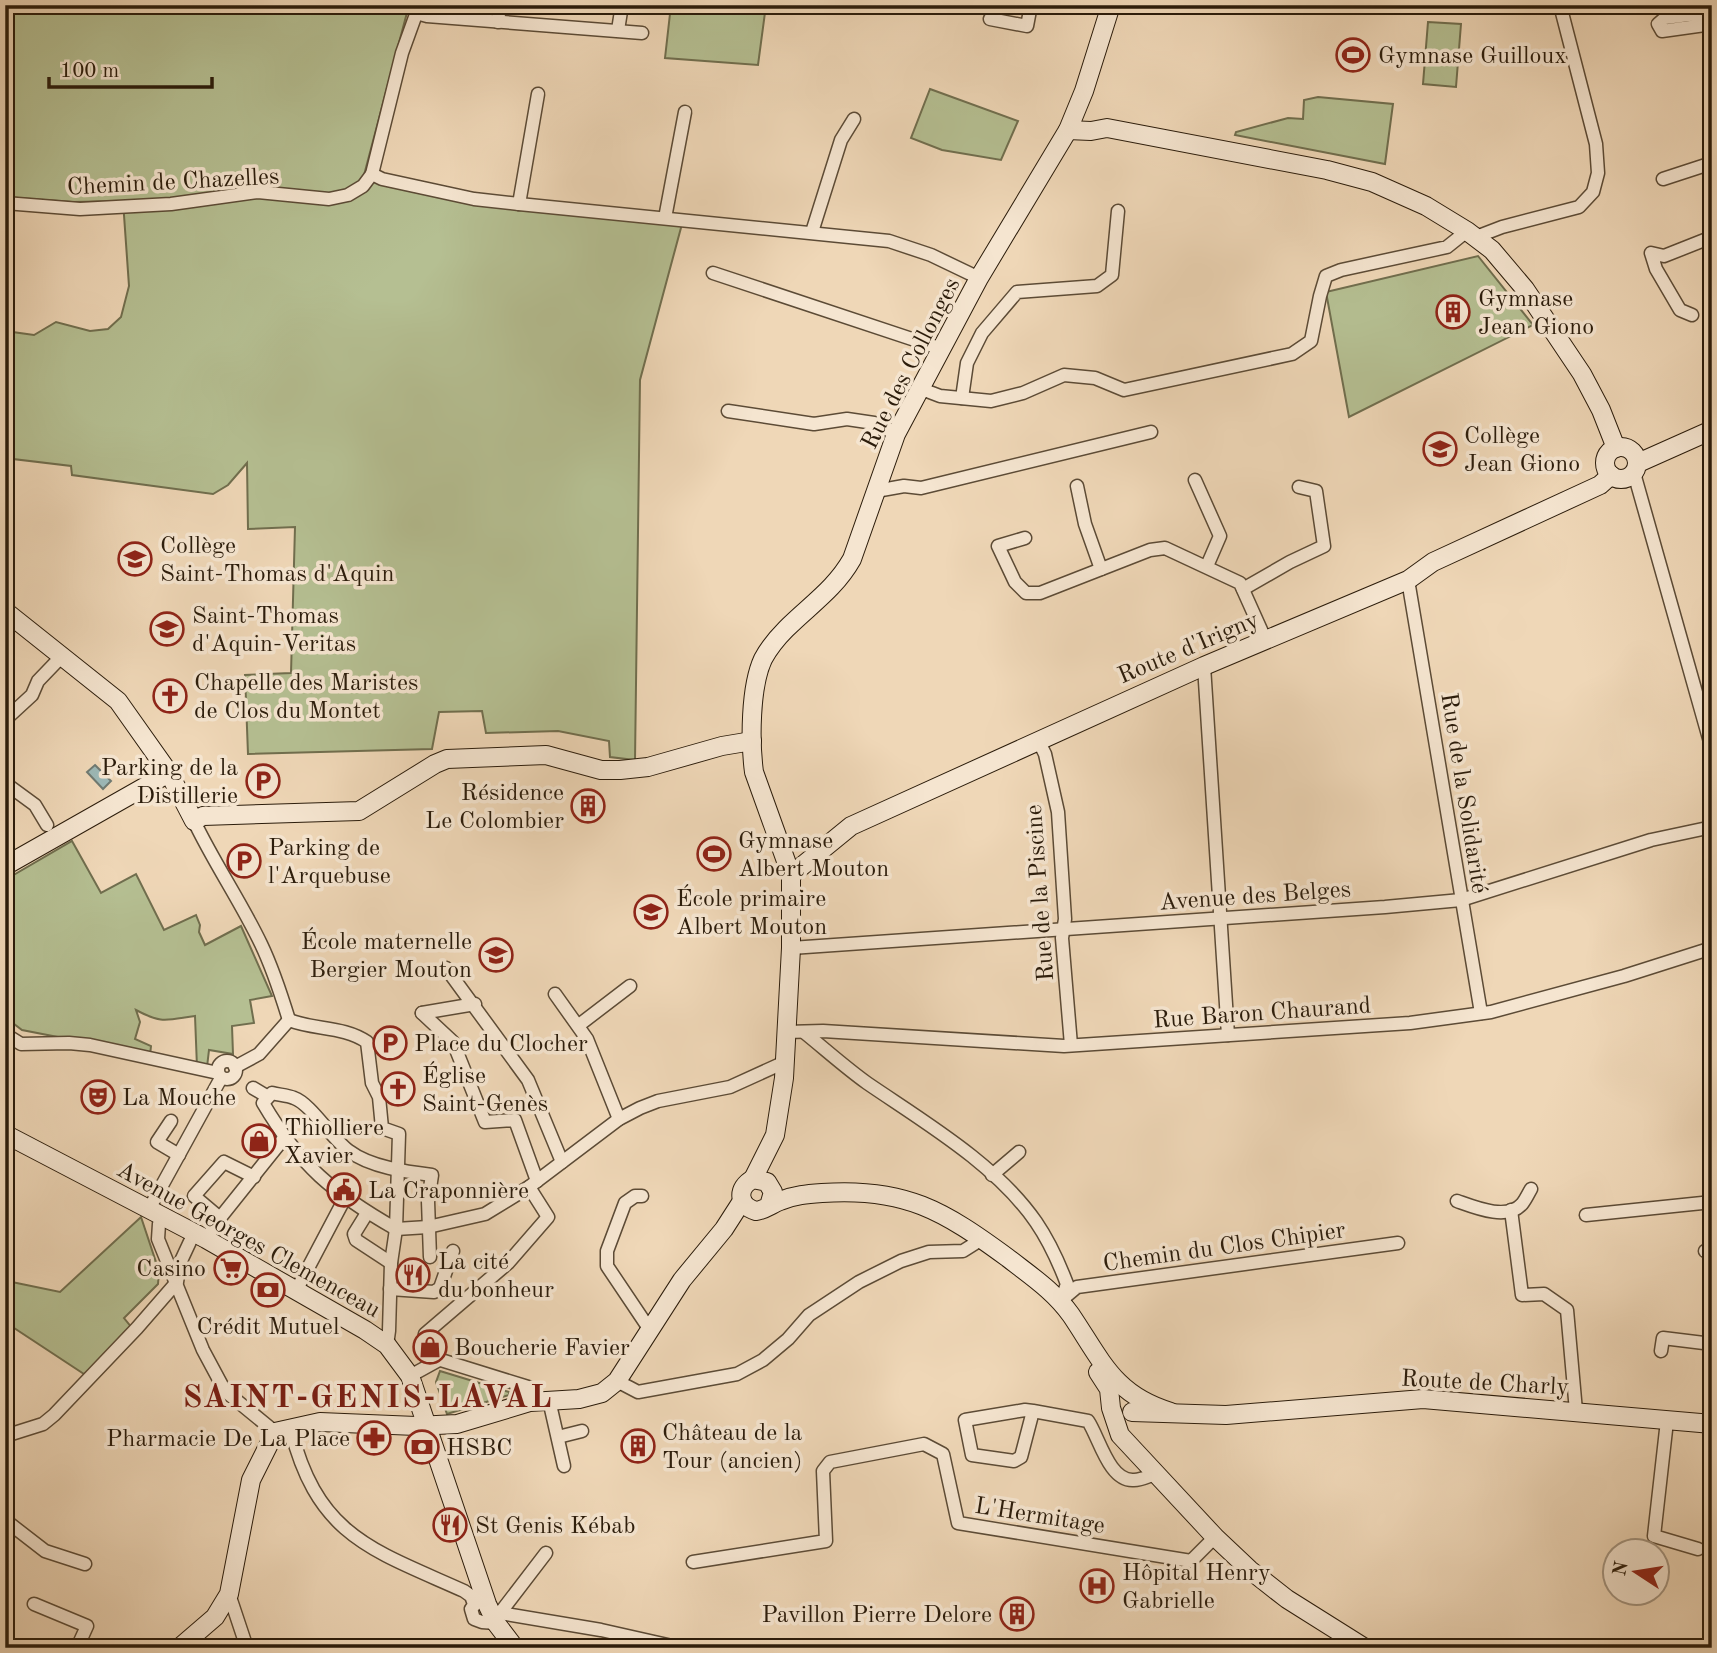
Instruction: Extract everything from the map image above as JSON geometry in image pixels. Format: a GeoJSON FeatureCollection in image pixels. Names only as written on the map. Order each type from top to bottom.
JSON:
{"type":"FeatureCollection","features":[{"type":"Feature","properties":{"kind":"street"},"geometry":{"type":"LineString","coordinates":[[499,22],[500,5]]}},
{"type":"Feature","properties":{"kind":"street"},"geometry":{"type":"LineString","coordinates":[[618,30],[622,5]]}},
{"type":"Feature","properties":{"kind":"street"},"geometry":{"type":"LineString","coordinates":[[990,19],[1027,26],[1031,5]]}},
{"type":"Feature","properties":{"kind":"street","name":"Rue des Collonges"},"geometry":{"type":"LineString","coordinates":[[759,1194],[765,1157],[775,1135],[785,1062],[791,948],[791,875],[754,772],[754,702],[762,661],[787,628],[842,577],[852,559],[896,434],[919,388],[979,278],[1071,122],[1111,5]]}},
{"type":"Feature","properties":{"kind":"street"},"geometry":{"type":"LineString","coordinates":[[919,388],[940,396],[991,401],[1023,393],[1064,375],[1094,378],[1124,390],[1292,354],[1311,341],[1326,276],[1447,247],[1471,234],[1579,207],[1592,192],[1598,173],[1596,144],[1560,5]]}},
{"type":"Feature","properties":{"kind":"street"},"geometry":{"type":"LineString","coordinates":[[642,33],[427,16],[418,9],[402,53],[372,174],[382,179],[474,198],[519,204],[890,241],[931,254],[979,278]]}},
{"type":"Feature","properties":{"kind":"street"},"geometry":{"type":"LineString","coordinates":[[1712,12],[1665,18],[1658,23],[1662,31],[1712,24]]}},
{"type":"Feature","properties":{"kind":"street"},"geometry":{"type":"LineString","coordinates":[[519,204],[538,94]]}},
{"type":"Feature","properties":{"kind":"street"},"geometry":{"type":"LineString","coordinates":[[665,218],[685,112]]}},
{"type":"Feature","properties":{"kind":"street"},"geometry":{"type":"LineString","coordinates":[[812,232],[841,140],[854,119]]}},
{"type":"Feature","properties":{"kind":"street"},"geometry":{"type":"LineString","coordinates":[[1071,122],[1091,131],[1107,128],[1327,170],[1372,182],[1426,206],[1492,250],[1525,289],[1582,374],[1601,410],[1615,447]]}},
{"type":"Feature","properties":{"kind":"street"},"geometry":{"type":"LineString","coordinates":[[1663,179],[1712,163]]}},
{"type":"Feature","properties":{"kind":"street","name":"Chemin de Chazelles"},"geometry":{"type":"LineString","coordinates":[[5,203],[80,209],[171,204],[258,192],[329,199],[348,195],[363,186],[372,174]]}},
{"type":"Feature","properties":{"kind":"street"},"geometry":{"type":"LineString","coordinates":[[962,398],[967,363],[982,333],[1017,292],[1097,286],[1112,275],[1118,211]]}},
{"type":"Feature","properties":{"kind":"street"},"geometry":{"type":"LineString","coordinates":[[1692,315],[1680,310],[1656,269],[1651,253],[1664,256],[1712,237]]}},
{"type":"Feature","properties":{"kind":"street"},"geometry":{"type":"LineString","coordinates":[[713,273],[942,349]]}},
{"type":"Feature","properties":{"kind":"street"},"geometry":{"type":"LineString","coordinates":[[728,411],[814,425],[847,419],[874,423],[896,434]]}},
{"type":"Feature","properties":{"kind":"street"},"geometry":{"type":"LineString","coordinates":[[1615,447],[1605,459],[1607,470],[1611,475],[1624,479],[1636,468],[1712,430]]}},
{"type":"Feature","properties":{"kind":"street"},"geometry":{"type":"LineString","coordinates":[[876,491],[904,486],[921,488],[1151,432]]}},
{"type":"Feature","properties":{"kind":"street"},"geometry":{"type":"LineString","coordinates":[[1615,447],[1631,449],[1634,453],[1712,749]]}},
{"type":"Feature","properties":{"kind":"street","name":"Route d'Irigny"},"geometry":{"type":"LineString","coordinates":[[791,875],[851,825],[1203,666],[1408,580],[1433,562],[1600,485],[1611,475]]}},
{"type":"Feature","properties":{"kind":"street"},"geometry":{"type":"LineString","coordinates":[[1195,480],[1220,536],[1207,566]]}},
{"type":"Feature","properties":{"kind":"street"},"geometry":{"type":"LineString","coordinates":[[1077,486],[1084,524],[1101,569]]}},
{"type":"Feature","properties":{"kind":"street"},"geometry":{"type":"LineString","coordinates":[[1243,589],[1324,546],[1315,491],[1299,487]]}},
{"type":"Feature","properties":{"kind":"street"},"geometry":{"type":"LineString","coordinates":[[1025,538],[998,546],[1015,583],[1026,593],[1040,593],[1156,547],[1165,548],[1236,579],[1266,641]]}},
{"type":"Feature","properties":{"kind":"street","name":"Rue de la Solidarité"},"geometry":{"type":"LineString","coordinates":[[1408,580],[1481,1013]]}},
{"type":"Feature","properties":{"kind":"street"},"geometry":{"type":"LineString","coordinates":[[5,611],[118,701],[169,773],[208,850],[261,944],[278,984],[289,1020]]}},
{"type":"Feature","properties":{"kind":"street"},"geometry":{"type":"LineString","coordinates":[[5,745],[7,719],[32,695],[38,681],[62,656]]}},
{"type":"Feature","properties":{"kind":"street"},"geometry":{"type":"LineString","coordinates":[[1203,666],[1228,1035]]}},
{"type":"Feature","properties":{"kind":"street","name":"Rue de la Piscine"},"geometry":{"type":"LineString","coordinates":[[1038,740],[1045,754],[1058,812],[1065,919],[1062,938],[1071,1045]]}},
{"type":"Feature","properties":{"kind":"street"},"geometry":{"type":"LineString","coordinates":[[194,821],[203,816],[359,811],[447,759],[546,755],[601,769],[620,770],[648,766],[722,746],[752,741]]}},
{"type":"Feature","properties":{"kind":"street"},"geometry":{"type":"LineString","coordinates":[[5,866],[169,773]]}},
{"type":"Feature","properties":{"kind":"street"},"geometry":{"type":"LineString","coordinates":[[5,783],[35,805],[47,825]]}},
{"type":"Feature","properties":{"kind":"street","name":"Avenue des Belges"},"geometry":{"type":"LineString","coordinates":[[791,948],[1461,900],[1651,840],[1712,827]]}},
{"type":"Feature","properties":{"kind":"street","name":"Rue Baron Chaurand"},"geometry":{"type":"LineString","coordinates":[[786,1032],[822,1031],[1027,1045],[1071,1045],[1410,1023],[1481,1013],[1624,976],[1712,948]]}},
{"type":"Feature","properties":{"kind":"street"},"geometry":{"type":"LineString","coordinates":[[446,968],[475,1004],[528,1080],[562,1162]]}},
{"type":"Feature","properties":{"kind":"street"},"geometry":{"type":"LineString","coordinates":[[579,1025],[630,986]]}},
{"type":"Feature","properties":{"kind":"street"},"geometry":{"type":"LineString","coordinates":[[555,993],[587,1040],[619,1119]]}},
{"type":"Feature","properties":{"kind":"street"},"geometry":{"type":"LineString","coordinates":[[475,1004],[422,1013],[453,1042],[485,1122],[515,1120],[533,1184],[548,1217],[508,1263],[425,1334],[423,1345],[428,1356],[528,1387],[530,1402]]}},
{"type":"Feature","properties":{"kind":"street"},"geometry":{"type":"LineString","coordinates":[[289,1020],[303,1025],[331,1028],[360,1037],[367,1042],[372,1083],[379,1097],[382,1128],[398,1134],[396,1229],[391,1263],[390,1331],[387,1345]]}},
{"type":"Feature","properties":{"kind":"street"},"geometry":{"type":"LineString","coordinates":[[289,1020],[234,1078],[179,1155],[156,1213],[159,1224],[158,1238],[204,1350],[225,1391],[283,1431],[318,1498],[335,1521],[379,1552],[479,1600]]}},
{"type":"Feature","properties":{"kind":"street"},"geometry":{"type":"LineString","coordinates":[[805,1033],[865,1082],[934,1128],[1014,1196],[1036,1222],[1068,1284],[1061,1301]]}},
{"type":"Feature","properties":{"kind":"street"},"geometry":{"type":"LineString","coordinates":[[5,1034],[21,1044],[90,1045],[234,1078],[270,1095],[295,1098],[307,1107],[333,1139],[352,1154],[399,1171],[432,1175],[428,1201],[430,1257]]}},
{"type":"Feature","properties":{"kind":"street"},"geometry":{"type":"LineString","coordinates":[[270,1095],[263,1103],[284,1138],[306,1164],[345,1198],[396,1229],[428,1227],[485,1214],[533,1184],[619,1119],[646,1105],[730,1087],[785,1062]]}},
{"type":"Feature","properties":{"kind":"street"},"geometry":{"type":"LineString","coordinates":[[171,1121],[157,1142],[179,1155]]}},
{"type":"Feature","properties":{"kind":"street","name":"Avenue Georges Clemenceau"},"geometry":{"type":"LineString","coordinates":[[5,1134],[297,1289],[387,1345],[410,1376],[428,1426],[479,1600],[496,1617],[515,1648]]}},
{"type":"Feature","properties":{"kind":"street"},"geometry":{"type":"LineString","coordinates":[[5,1436],[43,1424],[120,1346],[177,1282],[180,1262],[200,1236],[220,1218],[284,1138]]}},
{"type":"Feature","properties":{"kind":"street"},"geometry":{"type":"LineString","coordinates":[[992,1175],[1019,1152]]}},
{"type":"Feature","properties":{"kind":"street"},"geometry":{"type":"LineString","coordinates":[[220,1218],[194,1196],[224,1162],[254,1177]]}},
{"type":"Feature","properties":{"kind":"street"},"geometry":{"type":"LineString","coordinates":[[1457,1201],[1486,1212],[1511,1210],[1521,1206],[1531,1189]]}},
{"type":"Feature","properties":{"kind":"street","name":"Route de Charly"},"geometry":{"type":"LineString","coordinates":[[759,1194],[795,1196],[853,1192],[899,1198],[933,1208],[982,1239],[1061,1301],[1124,1404],[1171,1412],[1226,1415],[1423,1399],[1712,1424]]}},
{"type":"Feature","properties":{"kind":"street"},"geometry":{"type":"LineString","coordinates":[[179,1648],[215,1617],[229,1594],[251,1480],[283,1431],[320,1422],[428,1426],[457,1424],[530,1402],[579,1399],[602,1392],[617,1381],[682,1280],[724,1229],[759,1194]]}},
{"type":"Feature","properties":{"kind":"street"},"geometry":{"type":"LineString","coordinates":[[642,1196],[635,1196],[625,1203],[607,1251],[607,1266],[650,1330]]}},
{"type":"Feature","properties":{"kind":"street"},"geometry":{"type":"LineString","coordinates":[[297,1289],[345,1198]]}},
{"type":"Feature","properties":{"kind":"street"},"geometry":{"type":"LineString","coordinates":[[1586,1215],[1712,1202]]}},
{"type":"Feature","properties":{"kind":"street"},"geometry":{"type":"LineString","coordinates":[[1511,1210],[1522,1295],[1544,1294],[1567,1310],[1576,1411]]}},
{"type":"Feature","properties":{"kind":"street"},"geometry":{"type":"LineString","coordinates":[[368,1213],[354,1234],[356,1240],[391,1263]]}},
{"type":"Feature","properties":{"kind":"street"},"geometry":{"type":"LineString","coordinates":[[617,1381],[638,1392],[737,1374],[763,1360],[788,1339],[809,1315],[859,1283],[901,1261],[929,1252],[963,1251],[982,1239]]}},
{"type":"Feature","properties":{"kind":"street","name":"Chemin du Clos Chipier"},"geometry":{"type":"LineString","coordinates":[[1061,1301],[1077,1287],[1398,1243]]}},
{"type":"Feature","properties":{"kind":"street"},"geometry":{"type":"LineString","coordinates":[[390,1289],[433,1292],[440,1288],[453,1251]]}},
{"type":"Feature","properties":{"kind":"street"},"geometry":{"type":"LineString","coordinates":[[1661,1351],[1663,1338],[1712,1344]]}},
{"type":"Feature","properties":{"kind":"street"},"geometry":{"type":"LineString","coordinates":[[410,1376],[439,1360]]}},
{"type":"Feature","properties":{"kind":"street"},"geometry":{"type":"LineString","coordinates":[[549,1399],[564,1466]]}},
{"type":"Feature","properties":{"kind":"street"},"geometry":{"type":"LineString","coordinates":[[1124,1404],[1125,1433],[1130,1447],[1215,1537],[1250,1570],[1287,1599],[1365,1648]]}},
{"type":"Feature","properties":{"kind":"street"},"geometry":{"type":"LineString","coordinates":[[1033,1411],[1021,1457],[1014,1461],[972,1455],[965,1420],[1017,1410],[1033,1411],[1088,1421],[1105,1456],[1122,1478],[1134,1480],[1155,1474]]}},
{"type":"Feature","properties":{"kind":"street"},"geometry":{"type":"LineString","coordinates":[[1667,1421],[1654,1536],[1698,1549]]}},
{"type":"Feature","properties":{"kind":"street"},"geometry":{"type":"LineString","coordinates":[[558,1437],[582,1431]]}},
{"type":"Feature","properties":{"kind":"street","name":"L'Hermitage"},"geometry":{"type":"LineString","coordinates":[[694,1562],[826,1541],[823,1471],[830,1462],[924,1444],[943,1454],[958,1523],[1191,1561],[1215,1537]]}},
{"type":"Feature","properties":{"kind":"street"},"geometry":{"type":"LineString","coordinates":[[5,1520],[45,1551],[85,1564]]}},
{"type":"Feature","properties":{"kind":"street"},"geometry":{"type":"LineString","coordinates":[[496,1617],[546,1553]]}},
{"type":"Feature","properties":{"kind":"street"},"geometry":{"type":"LineString","coordinates":[[229,1594],[247,1648]]}},
{"type":"Feature","properties":{"kind":"street"},"geometry":{"type":"LineString","coordinates":[[34,1604],[87,1626],[78,1648]]}},
{"type":"Feature","properties":{"kind":"street"},"geometry":{"type":"LineString","coordinates":[[496,1617],[601,1630],[681,1648]]}},
{"type":"Feature","properties":{"kind":"green space"},"geometry":{"type":"Polygon","coordinates":[[[5,5],[409,5],[363,179],[682,224],[640,380],[635,760],[610,757],[609,741],[558,731],[486,733],[482,711],[439,712],[432,749],[248,754],[245,675],[291,673],[295,527],[248,529],[247,463],[228,485],[213,494],[72,475],[71,466],[5,458],[5,331],[34,335],[56,322],[90,331],[108,329],[121,317],[129,286],[123,201],[72,202],[5,197],[5,5]]]}},
{"type":"Feature","properties":{"kind":"green space"},"geometry":{"type":"Polygon","coordinates":[[[671,5],[766,5],[758,65],[665,58],[671,5]]]}},
{"type":"Feature","properties":{"kind":"green space"},"geometry":{"type":"Polygon","coordinates":[[[1428,22],[1461,24],[1456,87],[1423,84],[1428,22]]]}},
{"type":"Feature","properties":{"kind":"green space"},"geometry":{"type":"Polygon","coordinates":[[[930,89],[1018,121],[1001,160],[942,150],[911,138],[930,89]]]}},
{"type":"Feature","properties":{"kind":"green space"},"geometry":{"type":"Polygon","coordinates":[[[1318,97],[1393,104],[1385,164],[1235,135],[1236,132],[1288,118],[1303,119],[1304,100],[1318,97]]]}},
{"type":"Feature","properties":{"kind":"green space"},"geometry":{"type":"Polygon","coordinates":[[[1478,256],[1533,325],[1349,417],[1326,292],[1478,256]]]}},
{"type":"Feature","properties":{"kind":"green space"},"geometry":{"type":"Polygon","coordinates":[[[72,841],[101,893],[136,874],[164,930],[196,915],[205,945],[241,926],[272,996],[250,1000],[254,1023],[232,1026],[233,1054],[209,1050],[207,1067],[197,1067],[195,1016],[164,1020],[136,1010],[140,1022],[135,1039],[151,1046],[150,1055],[22,1030],[5,1017],[5,880],[72,841]]]}},
{"type":"Feature","properties":{"kind":"green space"},"geometry":{"type":"Polygon","coordinates":[[[141,1217],[159,1271],[158,1284],[124,1318],[132,1328],[87,1376],[5,1322],[7,1281],[60,1292],[141,1217]]]}},
{"type":"Feature","properties":{"kind":"green space"},"geometry":{"type":"Polygon","coordinates":[[[440,1371],[509,1392],[509,1395],[447,1414],[436,1382],[440,1371]]]}},
{"type":"Feature","properties":{"kind":"water"},"geometry":{"type":"Polygon","coordinates":[[[95,765],[111,781],[103,789],[87,772],[95,765]]]}},
{"type":"Feature","properties":{"kind":"place","name":"Gymnase Guilloux"},"geometry":{"type":"Point","coordinates":[1353,55]}},
{"type":"Feature","properties":{"kind":"place","name":"Gymnase Jean Giono"},"geometry":{"type":"Point","coordinates":[1453,312]}},
{"type":"Feature","properties":{"kind":"place","name":"Collège Jean Giono"},"geometry":{"type":"Point","coordinates":[1440,449]}},
{"type":"Feature","properties":{"kind":"place","name":"Collège Saint-Thomas d'Aquin"},"geometry":{"type":"Point","coordinates":[135,559]}},
{"type":"Feature","properties":{"kind":"place","name":"Saint-Thomas d'Aquin-Veritas"},"geometry":{"type":"Point","coordinates":[167,629]}},
{"type":"Feature","properties":{"kind":"place","name":"Chapelle des Maristes de Clos du Montet"},"geometry":{"type":"Point","coordinates":[170,696]}},
{"type":"Feature","properties":{"kind":"place","name":"Parking de la Distillerie"},"geometry":{"type":"Point","coordinates":[263,781]}},
{"type":"Feature","properties":{"kind":"place","name":"Résidence Le Colombier"},"geometry":{"type":"Point","coordinates":[588,806]}},
{"type":"Feature","properties":{"kind":"place","name":"Gymnase Albert Mouton"},"geometry":{"type":"Point","coordinates":[714,854]}},
{"type":"Feature","properties":{"kind":"place","name":"Parking de l'Arquebuse"},"geometry":{"type":"Point","coordinates":[244,861]}},
{"type":"Feature","properties":{"kind":"place","name":"École primaire Albert Mouton"},"geometry":{"type":"Point","coordinates":[651,912]}},
{"type":"Feature","properties":{"kind":"place","name":"École maternelle Bergier Mouton"},"geometry":{"type":"Point","coordinates":[496,955]}},
{"type":"Feature","properties":{"kind":"place","name":"Place du Clocher"},"geometry":{"type":"Point","coordinates":[390,1043]}},
{"type":"Feature","properties":{"kind":"place","name":"Église Saint-Genès"},"geometry":{"type":"Point","coordinates":[398,1089]}},
{"type":"Feature","properties":{"kind":"place","name":"La Mouche"},"geometry":{"type":"Point","coordinates":[98,1097]}},
{"type":"Feature","properties":{"kind":"place","name":"Thiolliere Xavier"},"geometry":{"type":"Point","coordinates":[259,1141]}},
{"type":"Feature","properties":{"kind":"place","name":"La Craponnière"},"geometry":{"type":"Point","coordinates":[344,1190]}},
{"type":"Feature","properties":{"kind":"place","name":"Casino"},"geometry":{"type":"Point","coordinates":[231,1268]}},
{"type":"Feature","properties":{"kind":"place","name":"La cité du bonheur"},"geometry":{"type":"Point","coordinates":[413,1275]}},
{"type":"Feature","properties":{"kind":"place","name":"Crédit Mutuel"},"geometry":{"type":"Point","coordinates":[268,1290]}},
{"type":"Feature","properties":{"kind":"place","name":"Boucherie Favier"},"geometry":{"type":"Point","coordinates":[430,1347]}},
{"type":"Feature","properties":{"kind":"place","name":"Pharmacie De La Place"},"geometry":{"type":"Point","coordinates":[374,1438]}},
{"type":"Feature","properties":{"kind":"place","name":"Château de la Tour (ancien)"},"geometry":{"type":"Point","coordinates":[638,1446]}},
{"type":"Feature","properties":{"kind":"place","name":"HSBC"},"geometry":{"type":"Point","coordinates":[422,1447]}},
{"type":"Feature","properties":{"kind":"place","name":"St Genis Kébab"},"geometry":{"type":"Point","coordinates":[450,1525]}},
{"type":"Feature","properties":{"kind":"place","name":"Hôpital Henry Gabrielle"},"geometry":{"type":"Point","coordinates":[1097,1586]}},
{"type":"Feature","properties":{"kind":"place","name":"Pavillon Pierre Delore"},"geometry":{"type":"Point","coordinates":[1017,1614]}},
{"type":"Feature","properties":{"kind":"district","name":"SAINT-GENIS-LAVAL"},"geometry":{"type":"Point","coordinates":[368,1396]}}]}
